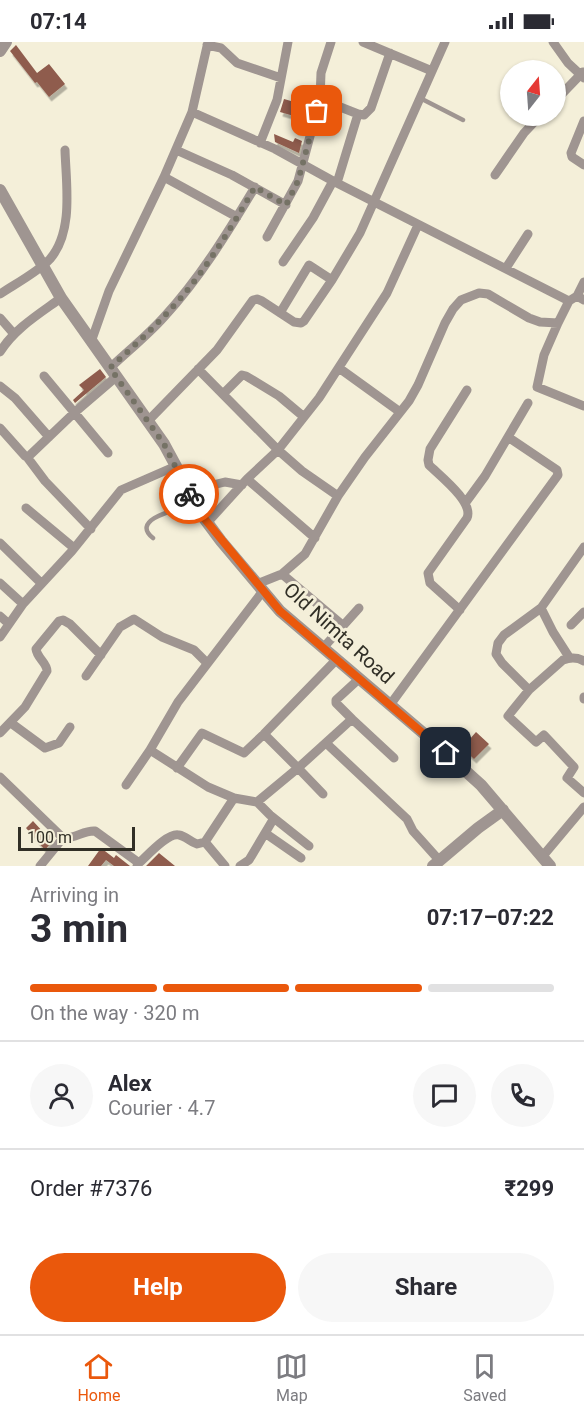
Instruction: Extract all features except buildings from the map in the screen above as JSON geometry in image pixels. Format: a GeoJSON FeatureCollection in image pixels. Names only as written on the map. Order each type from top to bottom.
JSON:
{"type":"FeatureCollection","features":[{"type":"Feature","properties":{"kind":"street"},"geometry":{"type":"LineString","coordinates":[[0,51],[6,42]]}},
{"type":"Feature","properties":{"kind":"street"},"geometry":{"type":"LineString","coordinates":[[260,143],[273,113],[288,42]]}},
{"type":"Feature","properties":{"kind":"street"},"geometry":{"type":"LineString","coordinates":[[267,237],[295,189],[303,165],[320,99],[321,73],[331,42]]}},
{"type":"Feature","properties":{"kind":"street"},"geometry":{"type":"LineString","coordinates":[[363,42],[432,71]]}},
{"type":"Feature","properties":{"kind":"street"},"geometry":{"type":"LineString","coordinates":[[147,422],[227,338],[253,300],[257,299],[294,322],[301,323],[332,280],[375,201],[444,42]]}},
{"type":"Feature","properties":{"kind":"street"},"geometry":{"type":"LineString","coordinates":[[553,42],[560,54],[583,74],[566,90]]}},
{"type":"Feature","properties":{"kind":"street"},"geometry":{"type":"LineString","coordinates":[[91,342],[109,291],[164,177],[192,112],[208,44],[221,48],[237,63],[281,78]]}},
{"type":"Feature","properties":{"kind":"street"},"geometry":{"type":"LineString","coordinates":[[320,99],[358,114],[366,114],[371,108],[390,53]]}},
{"type":"Feature","properties":{"kind":"street"},"geometry":{"type":"LineString","coordinates":[[192,112],[260,143],[506,268],[576,299]]}},
{"type":"Feature","properties":{"kind":"street"},"geometry":{"type":"LineString","coordinates":[[283,262],[335,182],[358,114]]}},
{"type":"Feature","properties":{"kind":"street"},"geometry":{"type":"LineString","coordinates":[[584,121],[571,153],[584,165]]}},
{"type":"Feature","properties":{"kind":"street"},"geometry":{"type":"LineString","coordinates":[[495,175],[531,126]]}},
{"type":"Feature","properties":{"kind":"street"},"geometry":{"type":"LineString","coordinates":[[0,294],[49,260],[59,246],[68,208],[65,150]]}},
{"type":"Feature","properties":{"kind":"street"},"geometry":{"type":"LineString","coordinates":[[176,150],[255,187],[286,205]]}},
{"type":"Feature","properties":{"kind":"street"},"geometry":{"type":"LineString","coordinates":[[164,177],[237,217]]}},
{"type":"Feature","properties":{"kind":"street"},"geometry":{"type":"LineString","coordinates":[[27,457],[74,413],[182,297],[208,262],[255,187]]}},
{"type":"Feature","properties":{"kind":"street","name":"Old Nimta Road"},"geometry":{"type":"LineString","coordinates":[[0,190],[61,297],[164,444],[194,504],[207,523],[280,611],[481,785],[546,861]]}},
{"type":"Feature","properties":{"kind":"street"},"geometry":{"type":"LineString","coordinates":[[207,523],[244,482],[278,450],[339,368],[387,293],[418,225]]}},
{"type":"Feature","properties":{"kind":"street"},"geometry":{"type":"LineString","coordinates":[[506,268],[528,234]]}},
{"type":"Feature","properties":{"kind":"street"},"geometry":{"type":"LineString","coordinates":[[280,313],[309,265],[332,280]]}},
{"type":"Feature","properties":{"kind":"street"},"geometry":{"type":"LineString","coordinates":[[584,282],[576,299],[558,323],[544,354],[537,387],[584,406]]}},
{"type":"Feature","properties":{"kind":"street"},"geometry":{"type":"LineString","coordinates":[[126,785],[178,702],[260,587],[282,574],[305,554],[338,496],[418,385],[445,323],[461,300],[478,293],[488,294],[529,318],[540,322],[558,323]]}},
{"type":"Feature","properties":{"kind":"street"},"geometry":{"type":"LineString","coordinates":[[0,352],[15,334],[61,297]]}},
{"type":"Feature","properties":{"kind":"street"},"geometry":{"type":"LineString","coordinates":[[0,318],[15,334]]}},
{"type":"Feature","properties":{"kind":"street"},"geometry":{"type":"LineString","coordinates":[[339,368],[400,412]]}},
{"type":"Feature","properties":{"kind":"street"},"geometry":{"type":"LineString","coordinates":[[198,369],[278,450],[302,471],[338,496]]}},
{"type":"Feature","properties":{"kind":"street"},"geometry":{"type":"LineString","coordinates":[[224,393],[242,375],[246,376],[279,396],[304,417]]}},
{"type":"Feature","properties":{"kind":"street"},"geometry":{"type":"LineString","coordinates":[[44,376],[108,453]]}},
{"type":"Feature","properties":{"kind":"street"},"geometry":{"type":"LineString","coordinates":[[0,386],[15,398],[49,437]]}},
{"type":"Feature","properties":{"kind":"street"},"geometry":{"type":"LineString","coordinates":[[460,610],[428,579],[430,568],[469,514],[466,502],[429,465],[428,460],[430,449],[467,390]]}},
{"type":"Feature","properties":{"kind":"street"},"geometry":{"type":"LineString","coordinates":[[466,502],[485,476],[528,403]]}},
{"type":"Feature","properties":{"kind":"street"},"geometry":{"type":"LineString","coordinates":[[0,428],[27,457],[45,481],[91,529]]}},
{"type":"Feature","properties":{"kind":"street"},"geometry":{"type":"LineString","coordinates":[[390,705],[558,475],[557,470],[507,437]]}},
{"type":"Feature","properties":{"kind":"street"},"geometry":{"type":"LineString","coordinates":[[0,637],[40,583],[75,548],[121,490],[176,466]]}},
{"type":"Feature","properties":{"kind":"street"},"geometry":{"type":"LineString","coordinates":[[188,491],[225,482],[244,482],[315,538]]}},
{"type":"Feature","properties":{"kind":"street"},"geometry":{"type":"LineString","coordinates":[[26,508],[75,548]]}},
{"type":"Feature","properties":{"kind":"street"},"geometry":{"type":"LineString","coordinates":[[0,543],[40,583]]}},
{"type":"Feature","properties":{"kind":"street"},"geometry":{"type":"LineString","coordinates":[[529,690],[502,663],[496,654],[496,649],[504,635],[541,608],[584,547]]}},
{"type":"Feature","properties":{"kind":"street"},"geometry":{"type":"LineString","coordinates":[[282,574],[340,623]]}},
{"type":"Feature","properties":{"kind":"street"},"geometry":{"type":"LineString","coordinates":[[0,583],[23,604]]}},
{"type":"Feature","properties":{"kind":"street"},"geometry":{"type":"LineString","coordinates":[[323,648],[359,608]]}},
{"type":"Feature","properties":{"kind":"street"},"geometry":{"type":"LineString","coordinates":[[541,608],[553,632],[570,657]]}},
{"type":"Feature","properties":{"kind":"street"},"geometry":{"type":"LineString","coordinates":[[571,624],[584,612]]}},
{"type":"Feature","properties":{"kind":"street"},"geometry":{"type":"LineString","coordinates":[[0,616],[9,624]]}},
{"type":"Feature","properties":{"kind":"street"},"geometry":{"type":"LineString","coordinates":[[86,676],[120,627],[134,619],[162,637],[194,650],[207,663]]}},
{"type":"Feature","properties":{"kind":"street"},"geometry":{"type":"LineString","coordinates":[[0,733],[26,707],[47,670],[37,655],[36,649],[59,621],[63,620],[70,624],[101,655]]}},
{"type":"Feature","properties":{"kind":"street"},"geometry":{"type":"LineString","coordinates":[[584,661],[570,657],[563,660],[529,690],[508,716],[536,742],[544,735],[574,766],[567,778],[584,793]]}},
{"type":"Feature","properties":{"kind":"street"},"geometry":{"type":"LineString","coordinates":[[177,768],[202,733],[244,753],[337,659]]}},
{"type":"Feature","properties":{"kind":"street"},"geometry":{"type":"LineString","coordinates":[[360,678],[335,702],[394,758]]}},
{"type":"Feature","properties":{"kind":"street"},"geometry":{"type":"LineString","coordinates":[[257,802],[352,719]]}},
{"type":"Feature","properties":{"kind":"street"},"geometry":{"type":"LineString","coordinates":[[12,723],[45,748],[59,743],[70,727]]}},
{"type":"Feature","properties":{"kind":"street"},"geometry":{"type":"LineString","coordinates":[[264,734],[323,794]]}},
{"type":"Feature","properties":{"kind":"street"},"geometry":{"type":"LineString","coordinates":[[326,743],[407,819],[412,831],[436,863],[503,810]]}},
{"type":"Feature","properties":{"kind":"street"},"geometry":{"type":"LineString","coordinates":[[150,750],[208,787],[234,798],[257,802],[309,846]]}},
{"type":"Feature","properties":{"kind":"street"},"geometry":{"type":"LineString","coordinates":[[0,777],[63,838],[95,831],[138,865],[162,842],[173,835],[181,835],[197,844],[205,842],[234,798]]}},
{"type":"Feature","properties":{"kind":"street"},"geometry":{"type":"LineString","coordinates":[[546,861],[584,807]]}},
{"type":"Feature","properties":{"kind":"street"},"geometry":{"type":"LineString","coordinates":[[240,866],[249,860],[274,818]]}},
{"type":"Feature","properties":{"kind":"street"},"geometry":{"type":"LineString","coordinates":[[265,832],[301,858]]}},
{"type":"Feature","properties":{"kind":"street"},"geometry":{"type":"LineString","coordinates":[[40,866],[63,838]]}},
{"type":"Feature","properties":{"kind":"street"},"geometry":{"type":"LineString","coordinates":[[205,842],[225,866]]}},
{"type":"Feature","properties":{"kind":"lane"},"geometry":{"type":"LineString","coordinates":[[420,98],[463,120]]}},
{"type":"Feature","properties":{"kind":"lane"},"geometry":{"type":"LineString","coordinates":[[153,538],[148,534],[149,521],[156,516],[194,504]]}},
{"type":"Feature","properties":{"kind":"way so far"},"geometry":{"type":"LineString","coordinates":[[189,494],[164,444],[110,368],[182,297],[208,262],[255,187],[286,205],[298,181],[317,111]]}},
{"type":"Feature","properties":{"kind":"route"},"geometry":{"type":"LineString","coordinates":[[189,494],[192,502],[221,541],[280,611],[446,753]]}}]}
